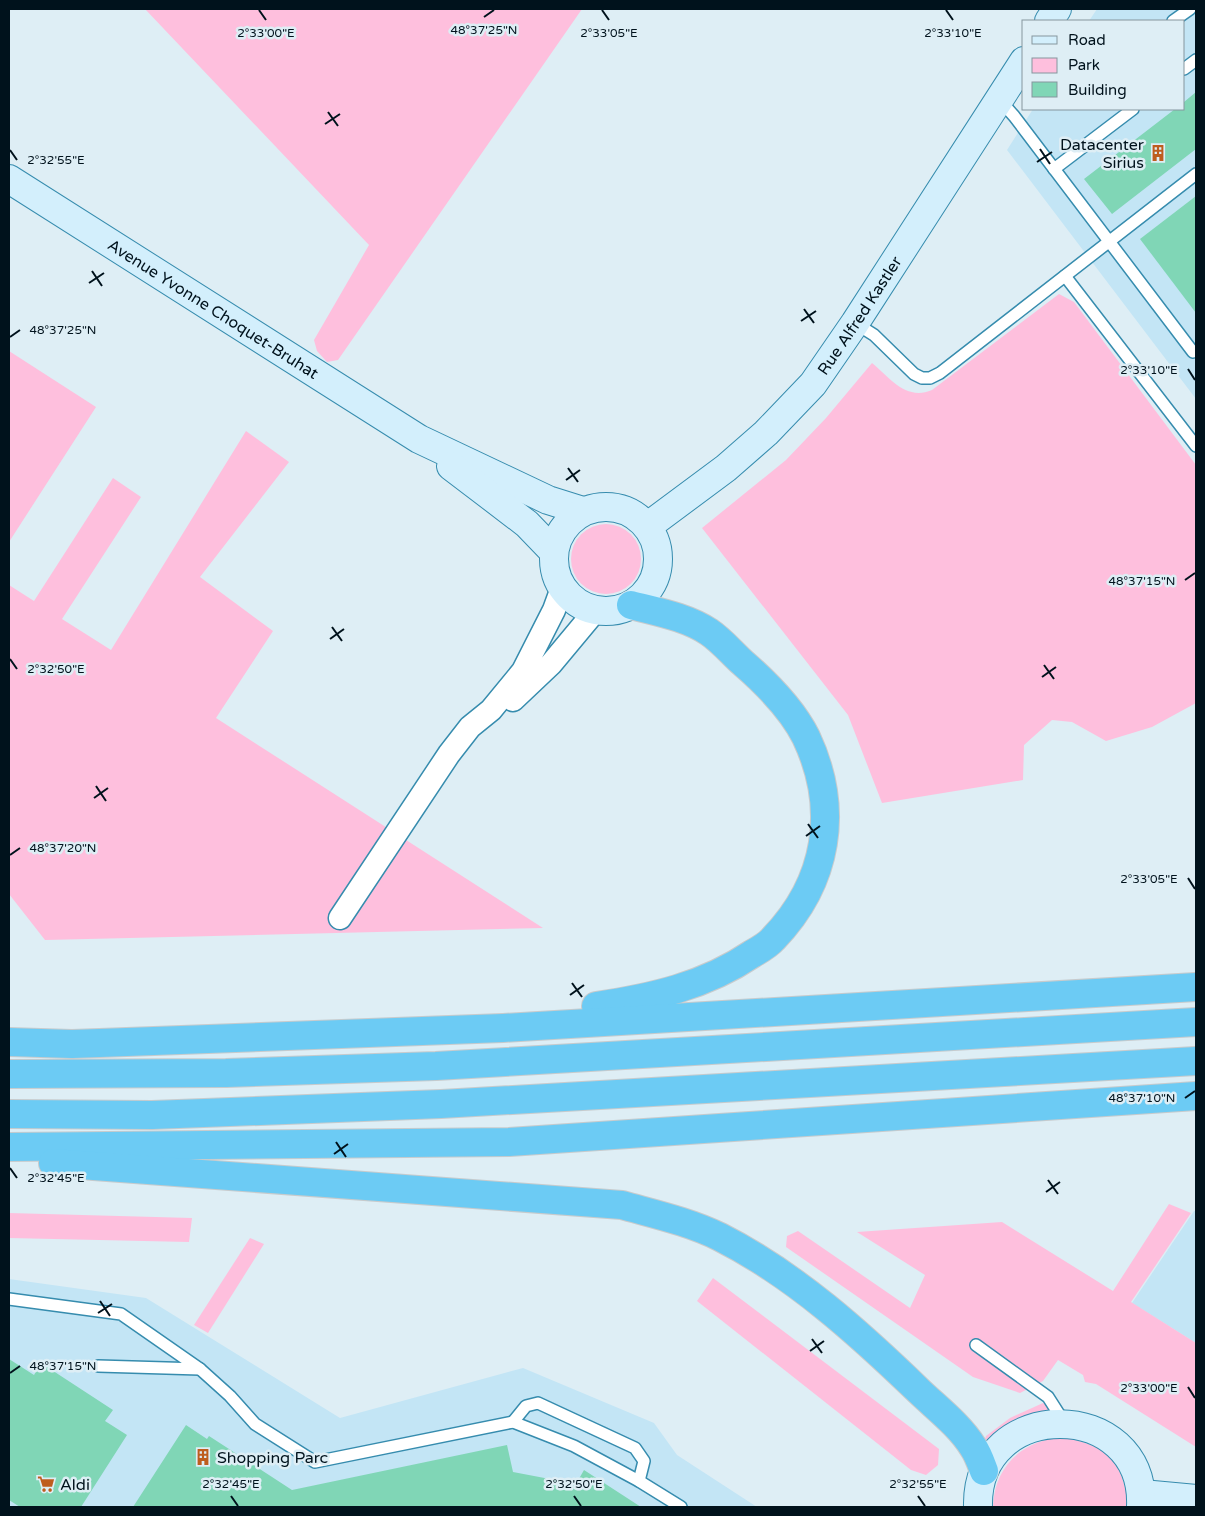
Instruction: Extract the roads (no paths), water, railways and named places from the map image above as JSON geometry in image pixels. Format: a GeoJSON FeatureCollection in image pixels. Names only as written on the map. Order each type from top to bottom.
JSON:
{"type":"FeatureCollection","features":[{"type":"Feature","properties":{"kind":"highway"},"geometry":{"type":"LineString","coordinates":[[503,1028],[533,1014],[643,999],[688,987],[733,968],[772,940],[794,913],[813,881],[824,844],[827,818],[820,772],[805,736],[785,706],[756,674],[710,633],[685,619],[631,605]]}},
{"type":"Feature","properties":{"kind":"highway"},"geometry":{"type":"LineString","coordinates":[[9,1042],[72,1044],[503,1028],[1196,987]]}},
{"type":"Feature","properties":{"kind":"highway"},"geometry":{"type":"LineString","coordinates":[[9,1074],[226,1073],[436,1066],[1196,1022]]}},
{"type":"Feature","properties":{"kind":"highway"},"geometry":{"type":"LineString","coordinates":[[9,1114],[152,1115],[441,1104],[1196,1061]]}},
{"type":"Feature","properties":{"kind":"highway"},"geometry":{"type":"LineString","coordinates":[[9,1148],[509,1142],[1196,1096]]}},
{"type":"Feature","properties":{"kind":"highway"},"geometry":{"type":"LineString","coordinates":[[9,1148],[51,1163],[622,1205],[668,1218],[718,1236],[759,1259],[801,1287],[878,1352],[955,1425],[974,1447],[984,1471]]}},
{"type":"Feature","properties":{"kind":"street"},"geometry":{"type":"LineString","coordinates":[[1050,20],[1057,9]]}},
{"type":"Feature","properties":{"kind":"street","name":"Rue Alfred Kastler"},"geometry":{"type":"LineString","coordinates":[[648,526],[726,468],[766,433],[813,384],[1014,82]]}},
{"type":"Feature","properties":{"kind":"street","name":"Avenue Yvonne Choquet-Bruhat"},"geometry":{"type":"LineString","coordinates":[[9,179],[419,439],[548,500],[583,510]]}},
{"type":"Feature","properties":{"kind":"street","name":"Avenue Yvonne Choquet-Bruhat"},"geometry":{"type":"LineString","coordinates":[[419,439],[466,479],[527,524],[553,551]]}},
{"type":"Feature","properties":{"kind":"street"},"geometry":{"type":"LineString","coordinates":[[600,506],[618,507],[635,514],[648,526],[656,542],[659,560],[655,578],[646,594],[631,605],[614,611],[596,610],[583,606],[571,599],[562,588],[553,564],[553,551],[559,535],[569,520],[583,510],[600,506]]}},
{"type":"Feature","properties":{"kind":"street"},"geometry":{"type":"LineString","coordinates":[[492,710],[527,663],[554,610],[562,588]]}},
{"type":"Feature","properties":{"kind":"street"},"geometry":{"type":"LineString","coordinates":[[340,918],[449,754],[470,727],[492,710],[514,699],[533,683],[596,610]]}},
{"type":"Feature","properties":{"kind":"street"},"geometry":{"type":"LineString","coordinates":[[978,1507],[977,1495],[984,1471],[998,1450],[1017,1434],[1040,1425],[1064,1422],[1092,1429],[1116,1444],[1133,1467],[1142,1500],[1196,1499]]}},
{"type":"Feature","properties":{"kind":"lane"},"geometry":{"type":"LineString","coordinates":[[1174,20],[1190,9]]}},
{"type":"Feature","properties":{"kind":"lane"},"geometry":{"type":"LineString","coordinates":[[1185,69],[1196,60]]}},
{"type":"Feature","properties":{"kind":"lane"},"geometry":{"type":"LineString","coordinates":[[1014,82],[1006,107],[1193,352]]}},
{"type":"Feature","properties":{"kind":"lane"},"geometry":{"type":"LineString","coordinates":[[1054,169],[1132,110]]}},
{"type":"Feature","properties":{"kind":"lane"},"geometry":{"type":"LineString","coordinates":[[855,323],[874,335],[914,374],[922,378],[930,378],[940,373],[1196,174]]}},
{"type":"Feature","properties":{"kind":"lane"},"geometry":{"type":"LineString","coordinates":[[1065,276],[1196,446]]}},
{"type":"Feature","properties":{"kind":"lane"},"geometry":{"type":"LineString","coordinates":[[9,1299],[121,1314],[200,1369],[230,1396],[255,1424],[315,1462],[513,1422],[574,1446],[639,1481],[681,1507]]}},
{"type":"Feature","properties":{"kind":"lane"},"geometry":{"type":"LineString","coordinates":[[976,1345],[1048,1397],[1064,1422]]}},
{"type":"Feature","properties":{"kind":"lane"},"geometry":{"type":"LineString","coordinates":[[98,1366],[200,1369]]}},
{"type":"Feature","properties":{"kind":"lane"},"geometry":{"type":"LineString","coordinates":[[513,1422],[526,1406],[538,1403],[635,1448],[644,1461],[639,1481]]}},
{"type":"Feature","properties":{"kind":"place","name":"Datacenter Sirius"},"geometry":{"type":"Point","coordinates":[1158,153]}},
{"type":"Feature","properties":{"kind":"place","name":"Shopping Parc"},"geometry":{"type":"Point","coordinates":[203,1457]}},
{"type":"Feature","properties":{"kind":"place","name":"Aldi"},"geometry":{"type":"Point","coordinates":[46,1484]}}]}
